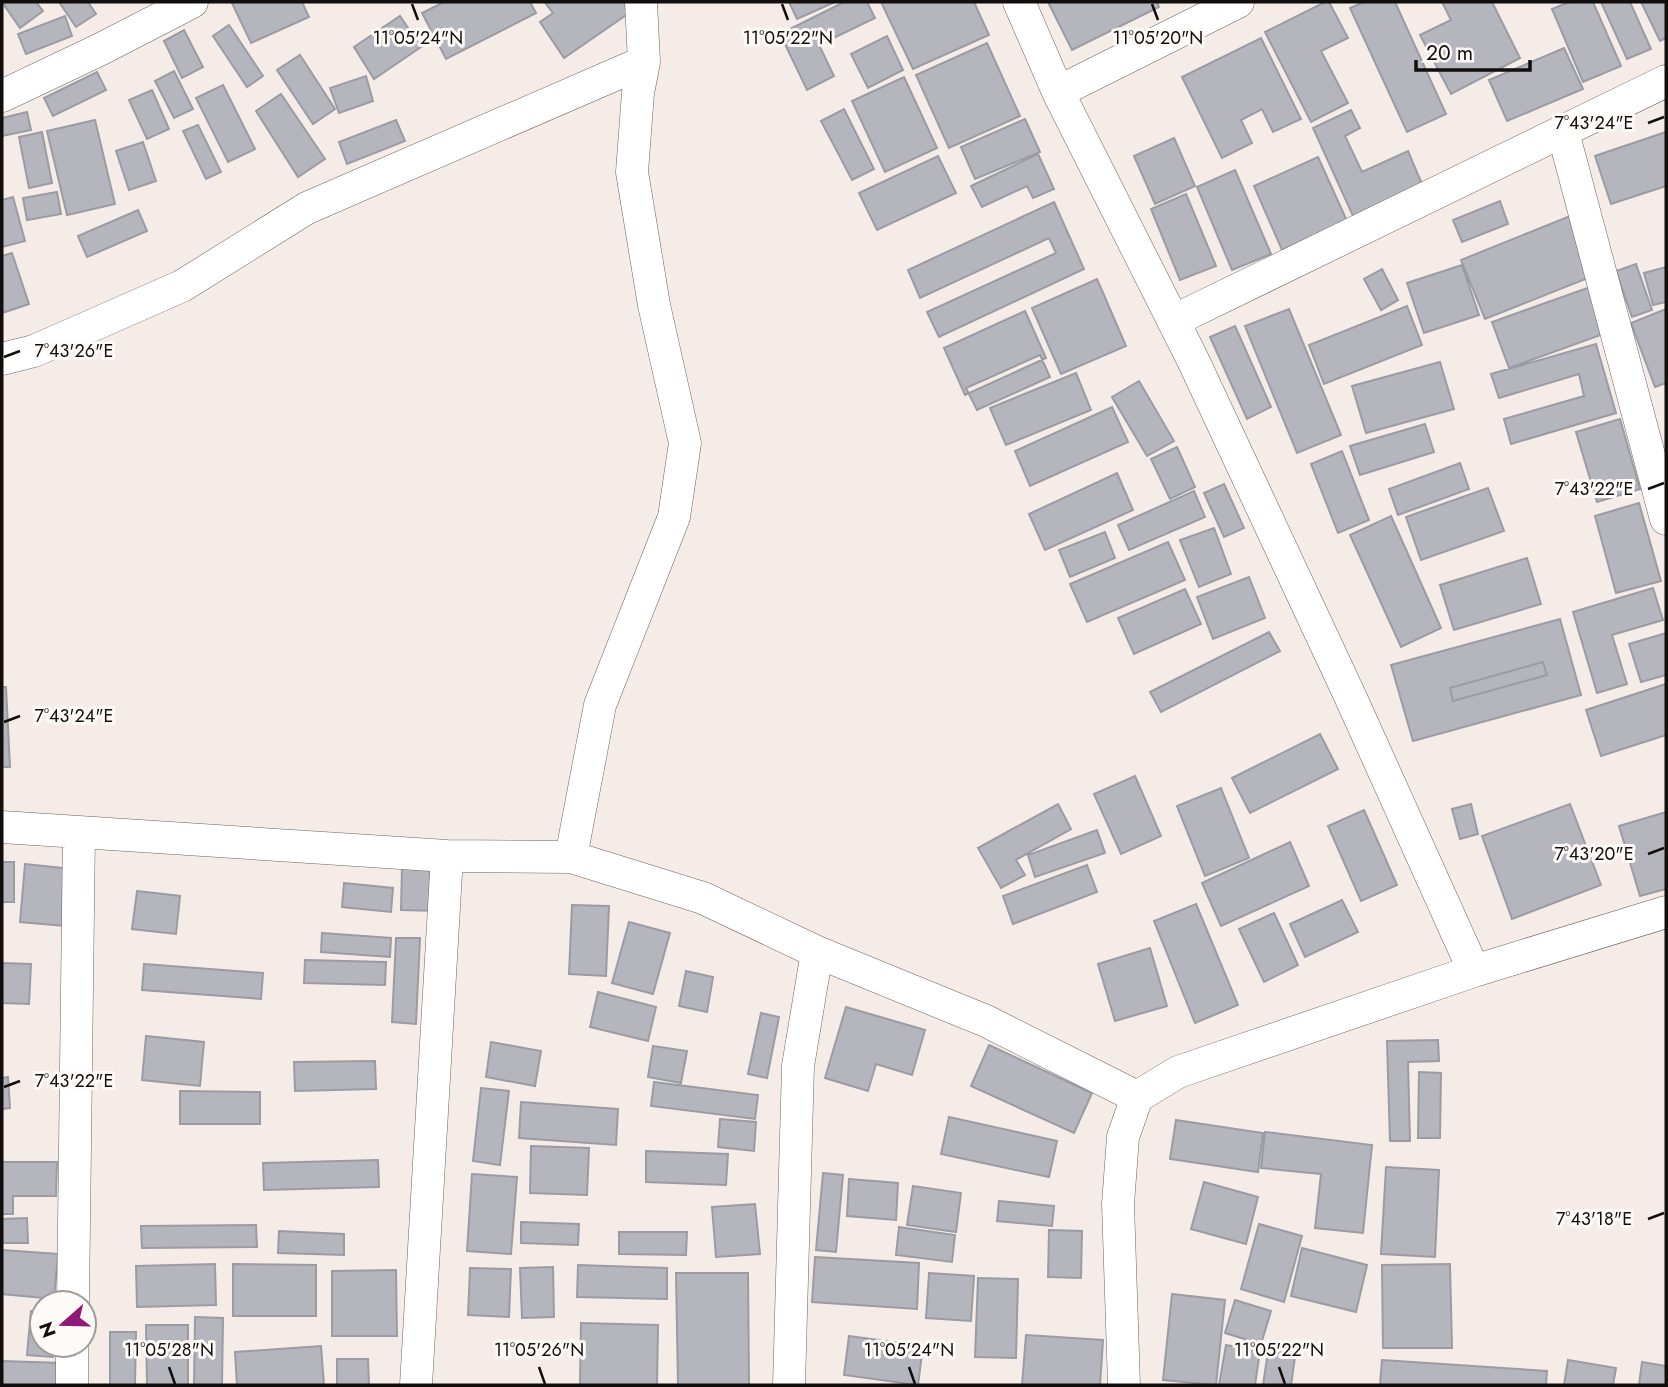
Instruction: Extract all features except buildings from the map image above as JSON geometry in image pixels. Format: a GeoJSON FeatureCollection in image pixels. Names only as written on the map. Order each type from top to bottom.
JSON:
{"type":"FeatureCollection","features":[{"type":"Feature","properties":{"kind":"street"},"geometry":{"type":"LineString","coordinates":[[2,96],[192,2]]}},
{"type":"Feature","properties":{"kind":"street"},"geometry":{"type":"LineString","coordinates":[[571,857],[600,705],[674,517],[685,443],[654,304],[632,172],[638,93],[644,62],[641,2]]}},
{"type":"Feature","properties":{"kind":"street"},"geometry":{"type":"LineString","coordinates":[[1019,2],[1058,92],[1173,321],[1350,696],[1474,971]]}},
{"type":"Feature","properties":{"kind":"street"},"geometry":{"type":"LineString","coordinates":[[1058,92],[1238,2]]}},
{"type":"Feature","properties":{"kind":"street"},"geometry":{"type":"LineString","coordinates":[[2,359],[34,351],[181,286],[307,208],[644,62]]}},
{"type":"Feature","properties":{"kind":"street"},"geometry":{"type":"LineString","coordinates":[[1173,321],[1666,81]]}},
{"type":"Feature","properties":{"kind":"street"},"geometry":{"type":"LineString","coordinates":[[1563,131],[1666,519]]}},
{"type":"Feature","properties":{"kind":"street"},"geometry":{"type":"LineString","coordinates":[[2,827],[447,856],[571,857],[703,898],[817,952],[986,1021],[1136,1097]]}},
{"type":"Feature","properties":{"kind":"street"},"geometry":{"type":"LineString","coordinates":[[73,1289],[79,832]]}},
{"type":"Feature","properties":{"kind":"street"},"geometry":{"type":"LineString","coordinates":[[416,1385],[447,856]]}},
{"type":"Feature","properties":{"kind":"street"},"geometry":{"type":"LineString","coordinates":[[1124,1385],[1118,1203],[1123,1137],[1136,1097],[1178,1072],[1474,971],[1666,912]]}},
{"type":"Feature","properties":{"kind":"street"},"geometry":{"type":"LineString","coordinates":[[789,1385],[798,1066],[817,952]]}},
{"type":"Feature","properties":{"kind":"street"},"geometry":{"type":"LineString","coordinates":[[72,1359],[72,1385]]}}]}
